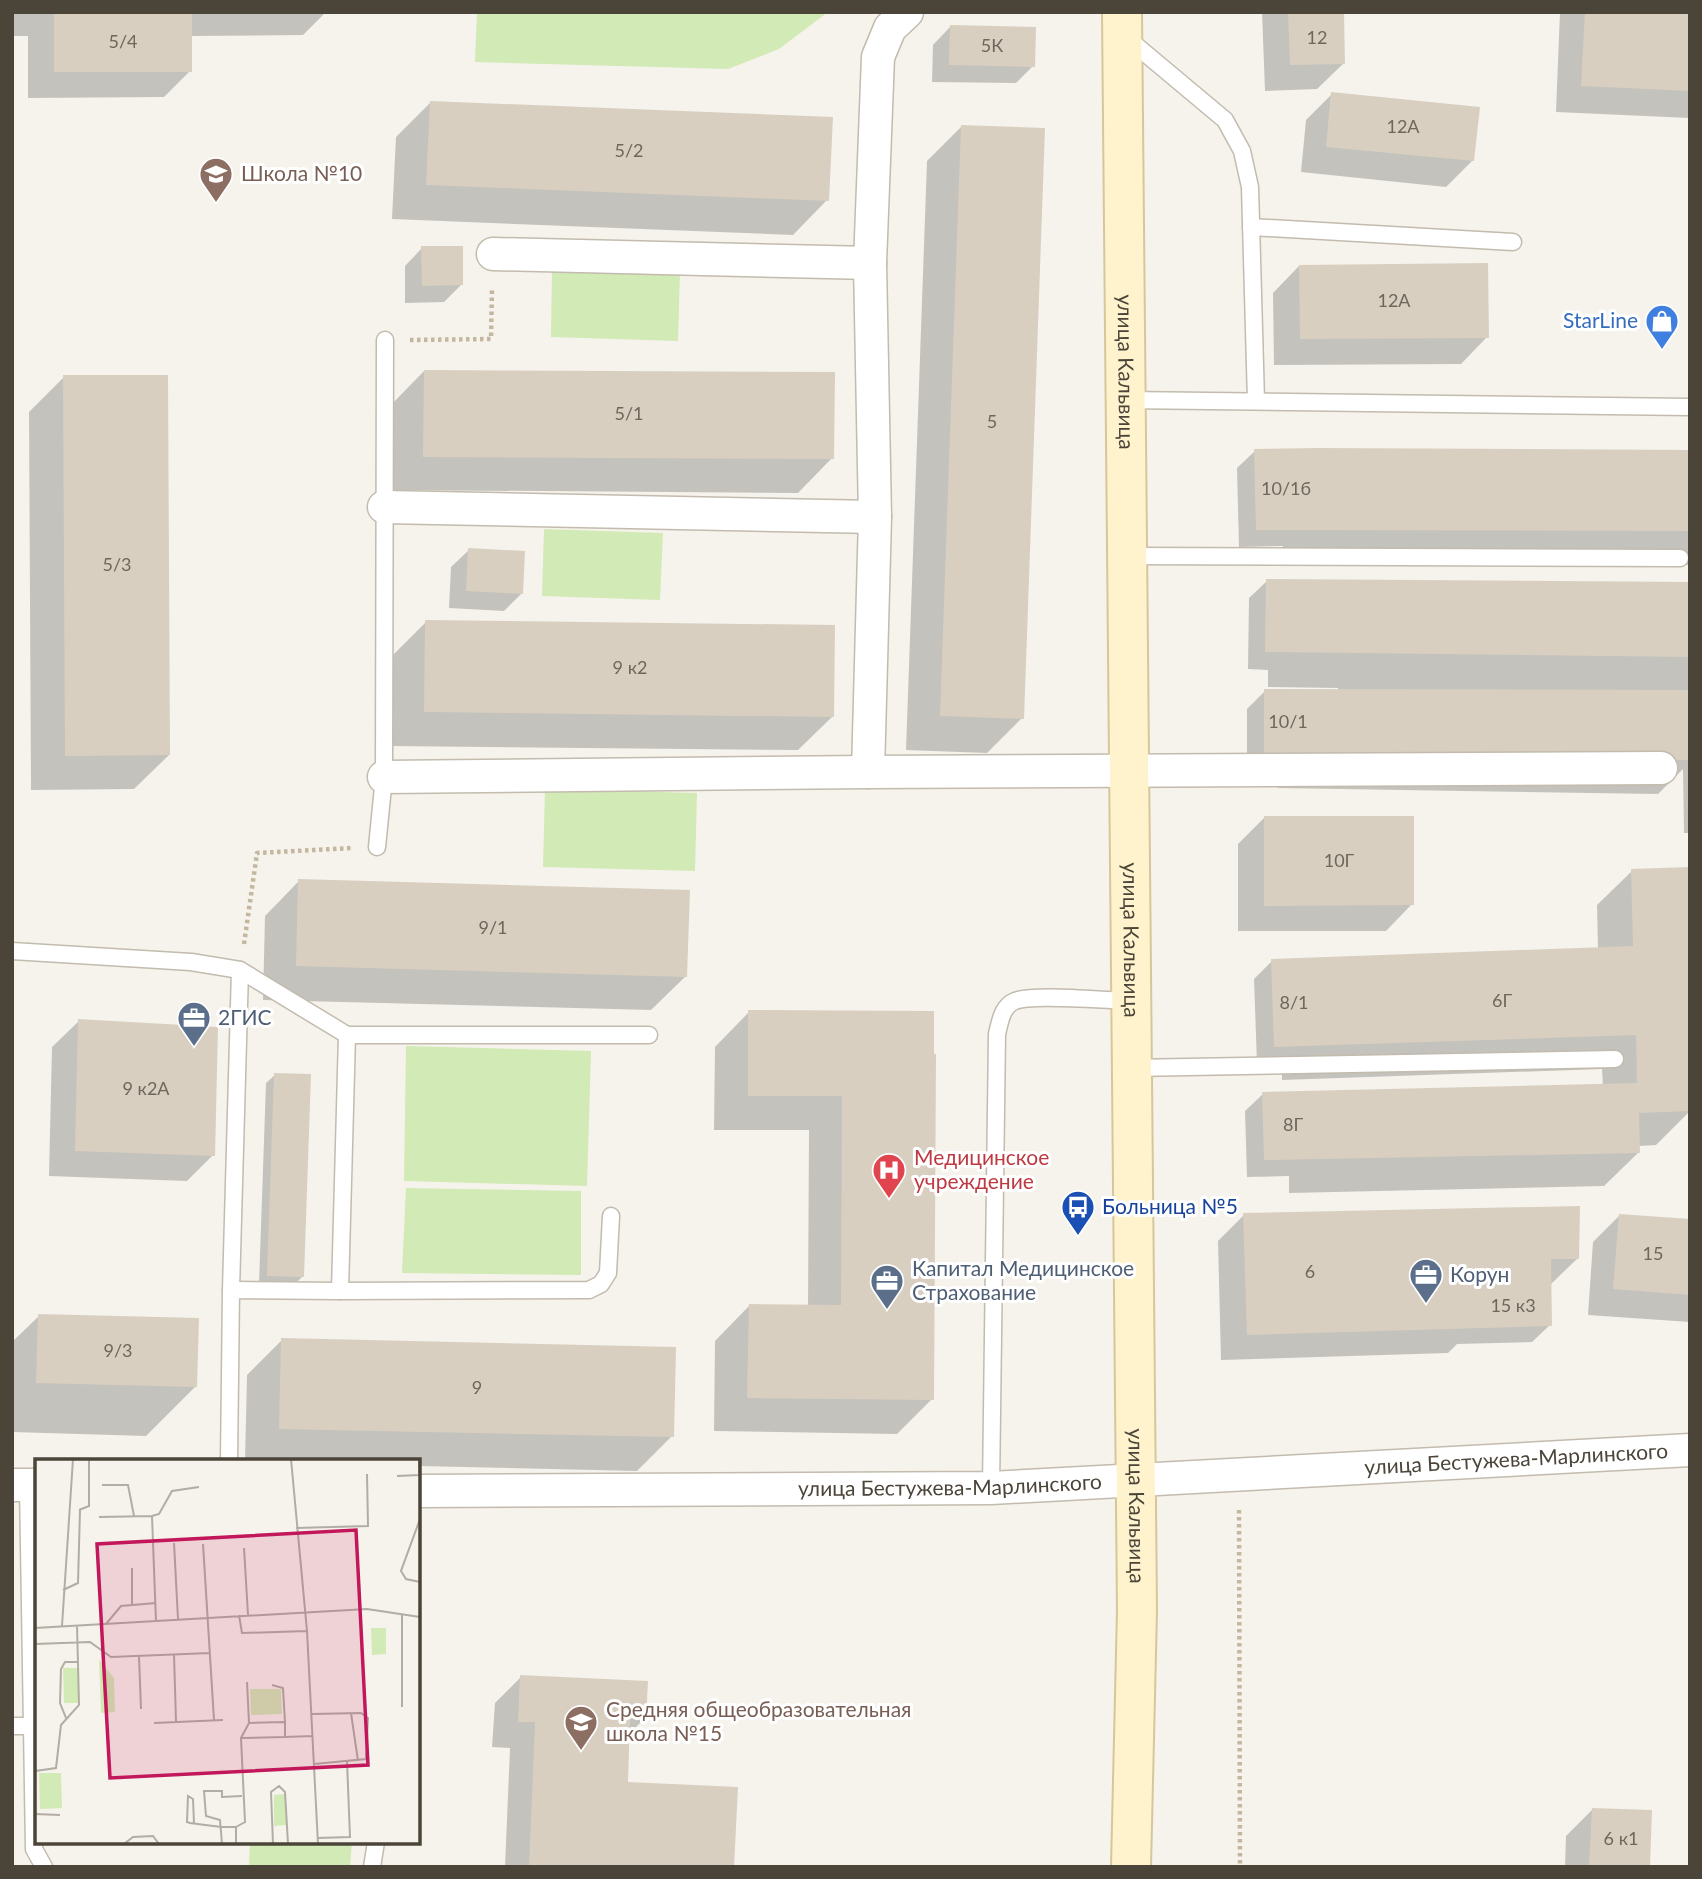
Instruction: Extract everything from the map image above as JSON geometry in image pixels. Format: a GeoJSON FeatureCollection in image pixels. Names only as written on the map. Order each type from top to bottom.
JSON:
{"type":"FeatureCollection","features":[{"type":"Feature","properties":{"kind":"street"},"geometry":{"type":"LineString","coordinates":[[867,772],[875,517],[870,263],[878,57],[890,28],[907,12]]}},
{"type":"Feature","properties":{"kind":"street","name":"улица Кальвица"},"geometry":{"type":"LineString","coordinates":[[1122,23],[1131,771],[1136,1610],[1131,1867]]}},
{"type":"Feature","properties":{"kind":"street"},"geometry":{"type":"LineString","coordinates":[[493,254],[870,263]]}},
{"type":"Feature","properties":{"kind":"street"},"geometry":{"type":"LineString","coordinates":[[384,507],[875,517]]}},
{"type":"Feature","properties":{"kind":"street"},"geometry":{"type":"LineString","coordinates":[[384,778],[867,772],[1661,768]]}},
{"type":"Feature","properties":{"kind":"street","name":"улица Бестужева-Марлинского"},"geometry":{"type":"LineString","coordinates":[[420,1491],[991,1488],[1690,1450]]}},
{"type":"Feature","properties":{"kind":"lane"},"geometry":{"type":"LineString","coordinates":[[1122,23],[1225,120],[1242,151],[1250,187],[1256,401]]}},
{"type":"Feature","properties":{"kind":"lane"},"geometry":{"type":"LineString","coordinates":[[1251,227],[1513,242]]}},
{"type":"Feature","properties":{"kind":"lane"},"geometry":{"type":"LineString","coordinates":[[377,847],[384,778],[385,340]]}},
{"type":"Feature","properties":{"kind":"lane"},"geometry":{"type":"LineString","coordinates":[[1125,400],[1690,407]]}},
{"type":"Feature","properties":{"kind":"lane"},"geometry":{"type":"LineString","coordinates":[[1127,556],[1680,558]]}},
{"type":"Feature","properties":{"kind":"lane"},"geometry":{"type":"LineString","coordinates":[[12,951],[191,962],[240,970],[347,1034],[649,1035]]}},
{"type":"Feature","properties":{"kind":"lane"},"geometry":{"type":"LineString","coordinates":[[229,1459],[240,970]]}},
{"type":"Feature","properties":{"kind":"lane"},"geometry":{"type":"LineString","coordinates":[[991,1488],[997,1034],[1003,1012],[1014,1001],[1035,998],[1132,1001]]}},
{"type":"Feature","properties":{"kind":"lane"},"geometry":{"type":"LineString","coordinates":[[340,1291],[347,1034]]}},
{"type":"Feature","properties":{"kind":"lane"},"geometry":{"type":"LineString","coordinates":[[1132,1068],[1615,1059]]}},
{"type":"Feature","properties":{"kind":"lane"},"geometry":{"type":"LineString","coordinates":[[231,1290],[589,1290],[601,1284],[608,1273],[611,1216]]}},
{"type":"Feature","properties":{"kind":"lane"},"geometry":{"type":"LineString","coordinates":[[26,1485],[34,1849],[44,1867]]}},
{"type":"Feature","properties":{"kind":"lane"},"geometry":{"type":"LineString","coordinates":[[12,1726],[33,1726]]}},
{"type":"Feature","properties":{"kind":"lane"},"geometry":{"type":"LineString","coordinates":[[372,1867],[376,1844]]}},
{"type":"Feature","properties":{"kind":"path"},"geometry":{"type":"LineString","coordinates":[[385,340],[491,339],[493,254]]}},
{"type":"Feature","properties":{"kind":"path"},"geometry":{"type":"LineString","coordinates":[[240,970],[257,853],[377,847]]}},
{"type":"Feature","properties":{"kind":"path"},"geometry":{"type":"LineString","coordinates":[[1239,1474],[1240,1867]]}},
{"type":"Feature","properties":{"kind":"green space"},"geometry":{"type":"Polygon","coordinates":[[[477,12],[828,12],[779,49],[728,69],[475,62],[477,12]]]}},
{"type":"Feature","properties":{"kind":"green space"},"geometry":{"type":"Polygon","coordinates":[[[552,269],[680,272],[678,341],[551,337],[552,269]]]}},
{"type":"Feature","properties":{"kind":"green space"},"geometry":{"type":"Polygon","coordinates":[[[544,529],[663,533],[660,600],[542,596],[544,529]]]}},
{"type":"Feature","properties":{"kind":"green space"},"geometry":{"type":"Polygon","coordinates":[[[545,789],[697,793],[695,871],[543,867],[545,789]]]}},
{"type":"Feature","properties":{"kind":"green space"},"geometry":{"type":"Polygon","coordinates":[[[406,1046],[591,1051],[587,1186],[404,1181],[406,1046]]]}},
{"type":"Feature","properties":{"kind":"green space"},"geometry":{"type":"Polygon","coordinates":[[[406,1188],[581,1191],[581,1275],[402,1273],[406,1188]]]}},
{"type":"Feature","properties":{"kind":"green space"},"geometry":{"type":"Polygon","coordinates":[[[250,1844],[352,1844],[350,1867],[249,1867],[250,1844]]]}},
{"type":"Feature","properties":{"kind":"building"},"geometry":{"type":"Polygon","coordinates":[[[54,12],[192,12],[192,72],[54,72],[54,12]]]}},
{"type":"Feature","properties":{"kind":"building"},"geometry":{"type":"Polygon","coordinates":[[[1288,12],[1344,12],[1345,64],[1290,65],[1288,12]]]}},
{"type":"Feature","properties":{"kind":"building"},"geometry":{"type":"Polygon","coordinates":[[[1585,12],[1690,12],[1690,91],[1581,86],[1585,12]]]}},
{"type":"Feature","properties":{"kind":"building"},"geometry":{"type":"Polygon","coordinates":[[[950,25],[1036,27],[1035,67],[949,65],[950,25]]]}},
{"type":"Feature","properties":{"kind":"building"},"geometry":{"type":"Polygon","coordinates":[[[1331,92],[1480,107],[1474,161],[1326,147],[1331,92]]]}},
{"type":"Feature","properties":{"kind":"building"},"geometry":{"type":"Polygon","coordinates":[[[430,101],[833,117],[829,201],[426,185],[430,101]]]}},
{"type":"Feature","properties":{"kind":"building"},"geometry":{"type":"Polygon","coordinates":[[[961,125],[1045,128],[1024,719],[940,716],[961,125]]]}},
{"type":"Feature","properties":{"kind":"building"},"geometry":{"type":"Polygon","coordinates":[[[421,246],[463,246],[463,285],[422,286],[421,246]]]}},
{"type":"Feature","properties":{"kind":"building"},"geometry":{"type":"Polygon","coordinates":[[[1488,263],[1489,338],[1300,339],[1299,265],[1488,263]]]}},
{"type":"Feature","properties":{"kind":"building"},"geometry":{"type":"Polygon","coordinates":[[[424,370],[835,372],[834,459],[423,457],[424,370]]]}},
{"type":"Feature","properties":{"kind":"building"},"geometry":{"type":"Polygon","coordinates":[[[63,375],[168,375],[170,755],[65,756],[63,375]]]}},
{"type":"Feature","properties":{"kind":"building"},"geometry":{"type":"Polygon","coordinates":[[[1254,449],[1690,450],[1690,531],[1256,530],[1254,449]]]}},
{"type":"Feature","properties":{"kind":"building"},"geometry":{"type":"Polygon","coordinates":[[[468,548],[525,551],[523,594],[466,591],[468,548]]]}},
{"type":"Feature","properties":{"kind":"building"},"geometry":{"type":"Polygon","coordinates":[[[1266,579],[1690,582],[1690,657],[1265,652],[1266,579]]]}},
{"type":"Feature","properties":{"kind":"building"},"geometry":{"type":"Polygon","coordinates":[[[425,620],[835,625],[834,717],[424,712],[425,620]]]}},
{"type":"Feature","properties":{"kind":"building"},"geometry":{"type":"Polygon","coordinates":[[[1264,689],[1690,690],[1690,760],[1264,755],[1264,689]]]}},
{"type":"Feature","properties":{"kind":"building"},"geometry":{"type":"Polygon","coordinates":[[[1264,816],[1414,816],[1414,905],[1264,906],[1264,816]]]}},
{"type":"Feature","properties":{"kind":"building"},"geometry":{"type":"Polygon","coordinates":[[[1690,867],[1690,1111],[1639,1113],[1640,1153],[1264,1160],[1262,1092],[1637,1083],[1636,1035],[1274,1047],[1271,959],[1633,946],[1631,869],[1690,867]]]}},
{"type":"Feature","properties":{"kind":"building"},"geometry":{"type":"Polygon","coordinates":[[[298,879],[690,890],[687,977],[296,966],[298,879]]]}},
{"type":"Feature","properties":{"kind":"building","name":"Медицинское учреждение"},"geometry":{"type":"Polygon","coordinates":[[[748,1010],[934,1011],[934,1400],[747,1398],[749,1304],[841,1305],[842,1096],[748,1096],[748,1010]]]}},
{"type":"Feature","properties":{"kind":"building"},"geometry":{"type":"Polygon","coordinates":[[[78,1019],[218,1027],[215,1156],[75,1151],[78,1019]]]}},
{"type":"Feature","properties":{"kind":"building"},"geometry":{"type":"Polygon","coordinates":[[[274,1073],[311,1074],[304,1277],[267,1276],[274,1073]]]}},
{"type":"Feature","properties":{"kind":"building"},"geometry":{"type":"Polygon","coordinates":[[[1580,1206],[1579,1259],[1551,1259],[1552,1326],[1247,1335],[1243,1213],[1580,1206]]]}},
{"type":"Feature","properties":{"kind":"building"},"geometry":{"type":"Polygon","coordinates":[[[1619,1214],[1690,1219],[1690,1295],[1613,1289],[1619,1214]]]}},
{"type":"Feature","properties":{"kind":"building"},"geometry":{"type":"Polygon","coordinates":[[[38,1314],[199,1318],[197,1387],[36,1383],[38,1314]]]}},
{"type":"Feature","properties":{"kind":"building"},"geometry":{"type":"Polygon","coordinates":[[[281,1338],[676,1347],[674,1437],[279,1429],[281,1338]]]}},
{"type":"Feature","properties":{"kind":"building","name":"Средняя общеобразовательная школа №15"},"geometry":{"type":"Polygon","coordinates":[[[520,1675],[648,1681],[646,1719],[630,1719],[628,1782],[738,1787],[734,1867],[529,1867],[535,1722],[518,1722],[520,1675]]]}},
{"type":"Feature","properties":{"kind":"building"},"geometry":{"type":"Polygon","coordinates":[[[1592,1808],[1652,1810],[1650,1867],[1589,1867],[1592,1808]]]}},
{"type":"Feature","properties":{"kind":"place","name":"Школа №10"},"geometry":{"type":"Point","coordinates":[216,204]}},
{"type":"Feature","properties":{"kind":"place","name":"StarLine"},"geometry":{"type":"Point","coordinates":[1662,351]}},
{"type":"Feature","properties":{"kind":"place","name":"2ГИС"},"geometry":{"type":"Point","coordinates":[194,1048]}},
{"type":"Feature","properties":{"kind":"place","name":"Медицинское учреждение"},"geometry":{"type":"Point","coordinates":[889,1200]}},
{"type":"Feature","properties":{"kind":"place","name":"Больница №5"},"geometry":{"type":"Point","coordinates":[1078,1237]}},
{"type":"Feature","properties":{"kind":"place","name":"Корун"},"geometry":{"type":"Point","coordinates":[1426,1305]}},
{"type":"Feature","properties":{"kind":"place","name":"Капитал Медицинское Страхование"},"geometry":{"type":"Point","coordinates":[887,1311]}},
{"type":"Feature","properties":{"kind":"place","name":"Средняя общеобразовательная школа №15"},"geometry":{"type":"Point","coordinates":[581,1752]}}]}
